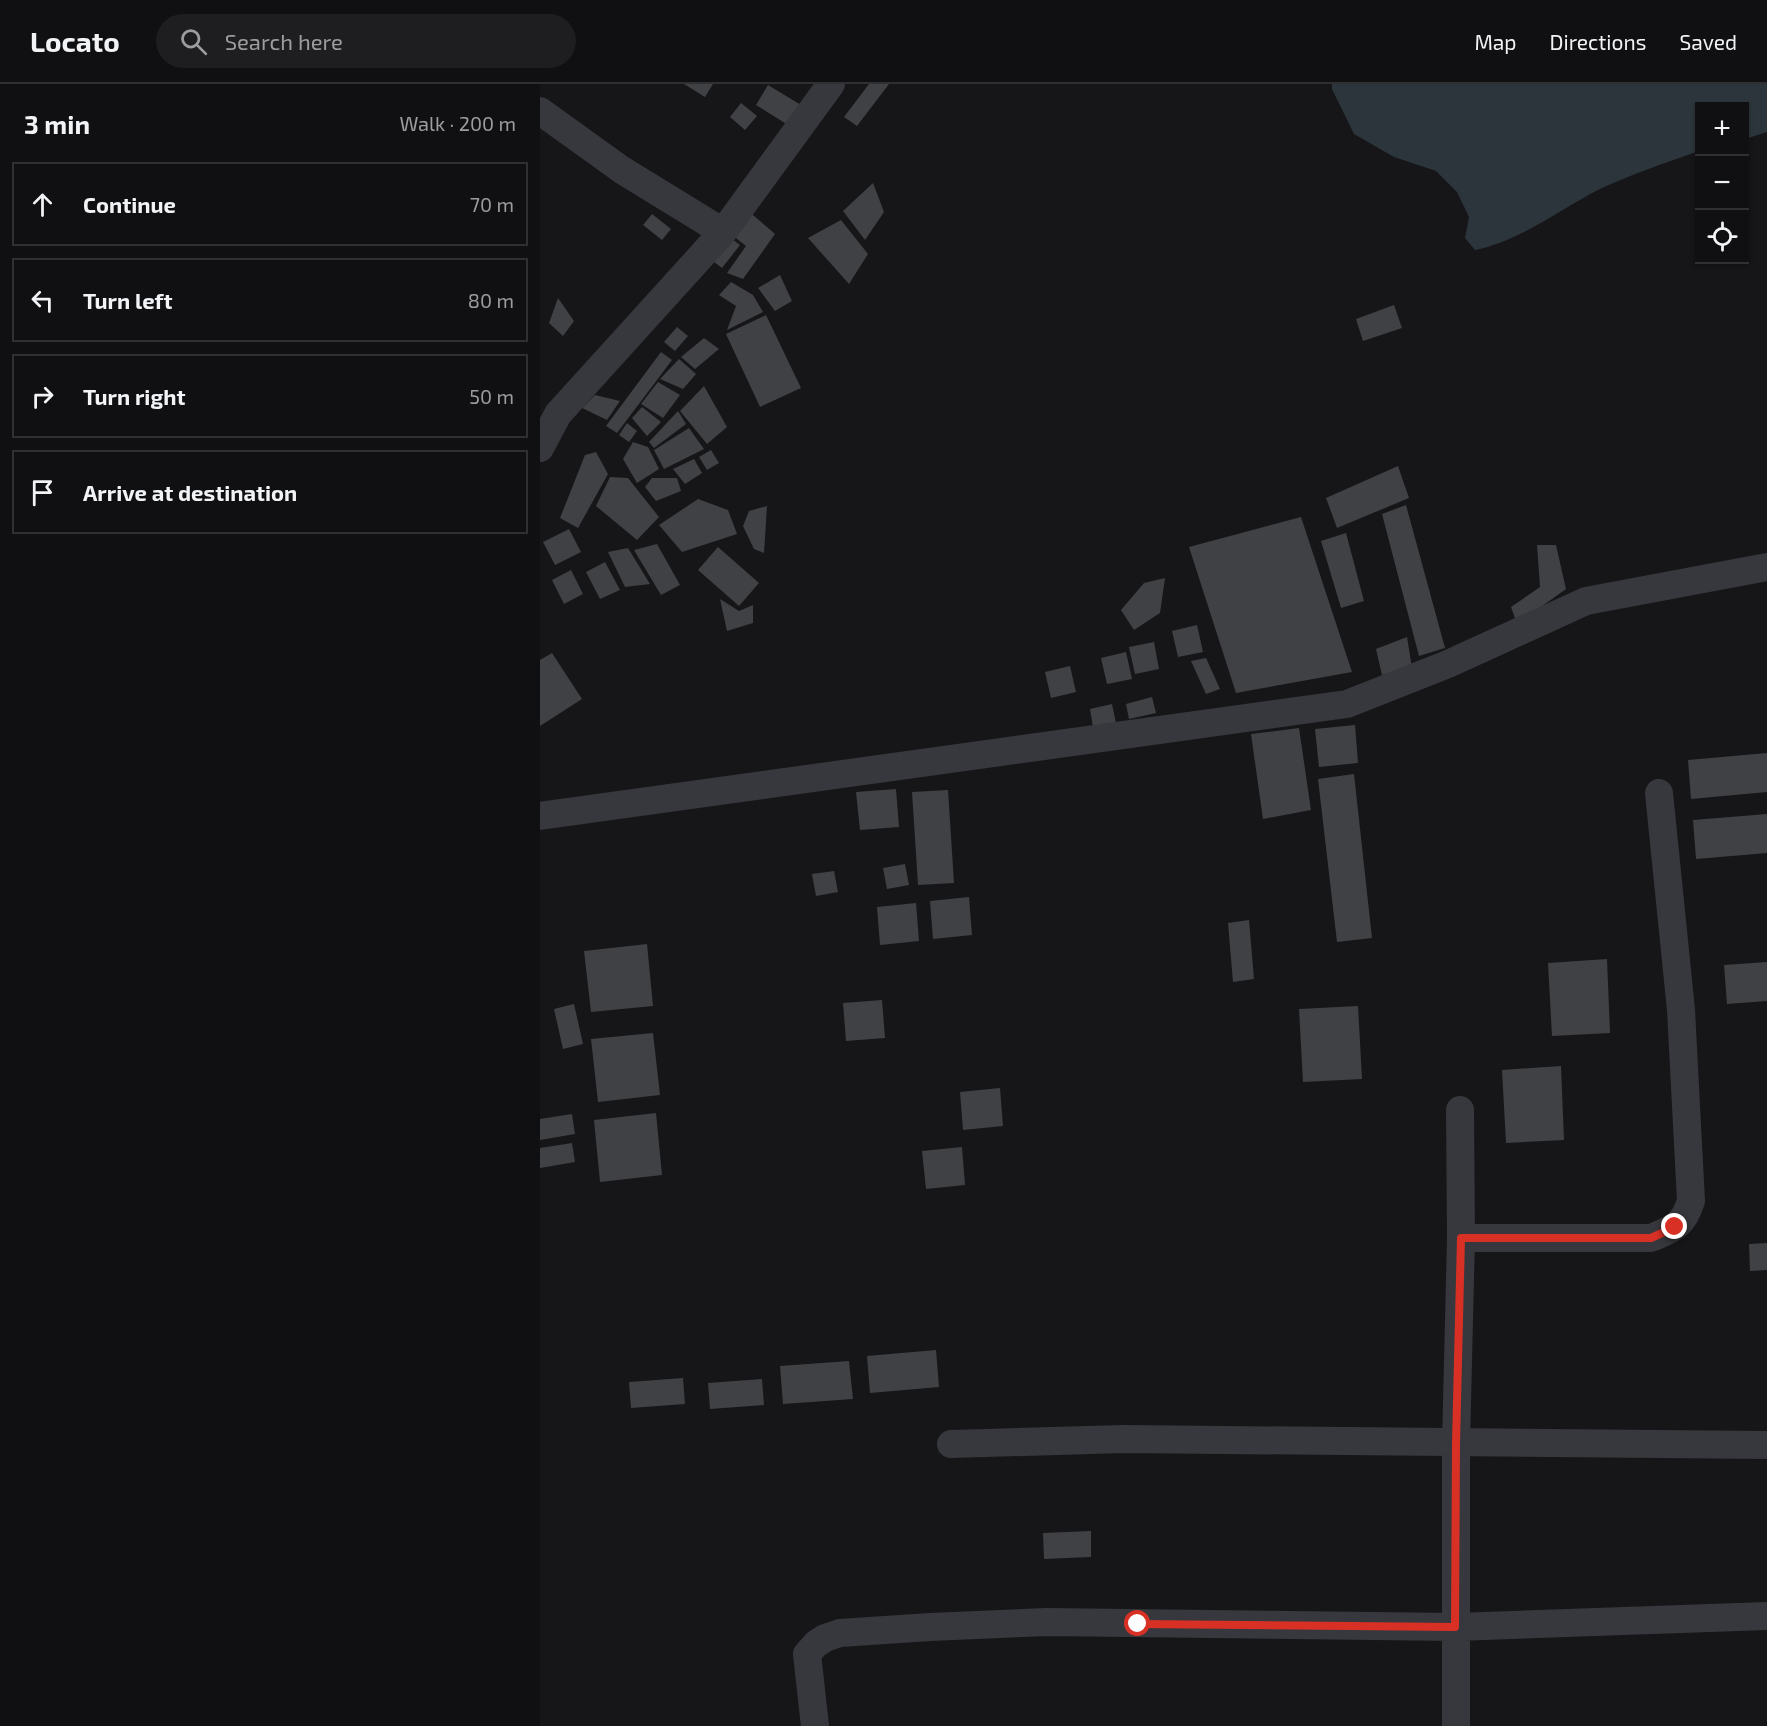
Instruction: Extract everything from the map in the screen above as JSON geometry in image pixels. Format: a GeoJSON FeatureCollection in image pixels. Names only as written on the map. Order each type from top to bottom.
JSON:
{"type":"FeatureCollection","features":[{"type":"Feature","properties":{"kind":"street"},"geometry":{"type":"LineString","coordinates":[[540,448],[558,414],[723,232],[831,84]]}},
{"type":"Feature","properties":{"kind":"street"},"geometry":{"type":"LineString","coordinates":[[540,111],[622,170],[723,232]]}},
{"type":"Feature","properties":{"kind":"street"},"geometry":{"type":"LineString","coordinates":[[540,816],[1347,704],[1448,664],[1586,601],[1767,567]]}},
{"type":"Feature","properties":{"kind":"street"},"geometry":{"type":"LineString","coordinates":[[1461,1238],[1651,1238],[1675,1227],[1686,1216],[1690,1201],[1681,1010],[1659,793]]}},
{"type":"Feature","properties":{"kind":"street"},"geometry":{"type":"LineString","coordinates":[[1456,1726],[1456,1443],[1461,1238],[1460,1110]]}},
{"type":"Feature","properties":{"kind":"street"},"geometry":{"type":"LineString","coordinates":[[951,1444],[1124,1439],[1767,1445]]}},
{"type":"Feature","properties":{"kind":"street"},"geometry":{"type":"LineString","coordinates":[[814,1726],[807,1654],[825,1638],[862,1630],[1046,1623],[1455,1627],[1767,1616]]}},
{"type":"Feature","properties":{"kind":"shaded area"},"geometry":{"type":"Polygon","coordinates":[[[1332,84],[1767,84],[1767,132],[1749,138],[1749,102],[1695,102],[1695,152],[1600,189],[1508,240],[1475,250],[1465,238],[1469,217],[1457,192],[1436,171],[1394,157],[1354,134],[1332,89],[1332,84]]]}},
{"type":"Feature","properties":{"kind":"building"},"geometry":{"type":"Polygon","coordinates":[[[684,84],[713,84],[705,97],[684,84]]]}},
{"type":"Feature","properties":{"kind":"building"},"geometry":{"type":"Polygon","coordinates":[[[869,84],[889,84],[857,126],[844,117],[869,84]]]}},
{"type":"Feature","properties":{"kind":"building"},"geometry":{"type":"Polygon","coordinates":[[[768,85],[801,105],[788,125],[756,105],[768,85]]]}},
{"type":"Feature","properties":{"kind":"building"},"geometry":{"type":"Polygon","coordinates":[[[741,103],[757,116],[745,130],[730,117],[741,103]]]}},
{"type":"Feature","properties":{"kind":"building"},"geometry":{"type":"Polygon","coordinates":[[[873,183],[884,212],[865,240],[843,211],[873,183]]]}},
{"type":"Feature","properties":{"kind":"building"},"geometry":{"type":"Polygon","coordinates":[[[746,209],[775,234],[743,279],[727,273],[746,246],[727,231],[746,209]]]}},
{"type":"Feature","properties":{"kind":"building"},"geometry":{"type":"Polygon","coordinates":[[[652,214],[671,229],[662,240],[643,225],[652,214]]]}},
{"type":"Feature","properties":{"kind":"building"},"geometry":{"type":"Polygon","coordinates":[[[841,220],[868,254],[849,284],[808,238],[841,220]]]}},
{"type":"Feature","properties":{"kind":"building"},"geometry":{"type":"Polygon","coordinates":[[[725,234],[740,245],[722,268],[706,256],[725,234]]]}},
{"type":"Feature","properties":{"kind":"building"},"geometry":{"type":"Polygon","coordinates":[[[780,275],[792,301],[775,311],[758,288],[780,275]]]}},
{"type":"Feature","properties":{"kind":"building"},"geometry":{"type":"Polygon","coordinates":[[[731,282],[753,295],[763,312],[727,330],[736,306],[719,295],[731,282]]]}},
{"type":"Feature","properties":{"kind":"building"},"geometry":{"type":"Polygon","coordinates":[[[558,298],[574,321],[563,336],[549,323],[558,298]]]}},
{"type":"Feature","properties":{"kind":"building"},"geometry":{"type":"Polygon","coordinates":[[[1394,305],[1402,328],[1363,341],[1356,319],[1394,305]]]}},
{"type":"Feature","properties":{"kind":"building"},"geometry":{"type":"Polygon","coordinates":[[[766,315],[801,388],[760,407],[726,334],[766,315]]]}},
{"type":"Feature","properties":{"kind":"building"},"geometry":{"type":"Polygon","coordinates":[[[677,327],[688,336],[675,351],[664,342],[677,327]]]}},
{"type":"Feature","properties":{"kind":"building"},"geometry":{"type":"Polygon","coordinates":[[[704,338],[719,349],[695,369],[681,357],[704,338]]]}},
{"type":"Feature","properties":{"kind":"building"},"geometry":{"type":"Polygon","coordinates":[[[661,352],[672,360],[617,433],[606,426],[661,352]]]}},
{"type":"Feature","properties":{"kind":"building"},"geometry":{"type":"Polygon","coordinates":[[[679,359],[696,374],[683,389],[660,379],[679,359]]]}},
{"type":"Feature","properties":{"kind":"building"},"geometry":{"type":"Polygon","coordinates":[[[658,382],[680,395],[663,418],[641,404],[658,382]]]}},
{"type":"Feature","properties":{"kind":"building"},"geometry":{"type":"Polygon","coordinates":[[[704,386],[727,427],[707,444],[680,411],[704,386]]]}},
{"type":"Feature","properties":{"kind":"building"},"geometry":{"type":"Polygon","coordinates":[[[595,395],[620,401],[607,420],[582,408],[595,395]]]}},
{"type":"Feature","properties":{"kind":"building"},"geometry":{"type":"Polygon","coordinates":[[[642,407],[661,422],[647,436],[632,418],[642,407]]]}},
{"type":"Feature","properties":{"kind":"building"},"geometry":{"type":"Polygon","coordinates":[[[678,411],[686,424],[654,448],[649,442],[678,411]]]}},
{"type":"Feature","properties":{"kind":"building"},"geometry":{"type":"Polygon","coordinates":[[[627,423],[637,431],[629,442],[619,435],[627,423]]]}},
{"type":"Feature","properties":{"kind":"building"},"geometry":{"type":"Polygon","coordinates":[[[689,428],[704,449],[664,469],[654,450],[689,428]]]}},
{"type":"Feature","properties":{"kind":"building"},"geometry":{"type":"Polygon","coordinates":[[[633,442],[648,447],[659,469],[637,483],[623,459],[633,442]]]}},
{"type":"Feature","properties":{"kind":"building"},"geometry":{"type":"Polygon","coordinates":[[[711,450],[719,463],[707,470],[699,457],[711,450]]]}},
{"type":"Feature","properties":{"kind":"building"},"geometry":{"type":"Polygon","coordinates":[[[596,452],[608,474],[578,528],[560,518],[585,455],[596,452]]]}},
{"type":"Feature","properties":{"kind":"building"},"geometry":{"type":"Polygon","coordinates":[[[694,459],[702,473],[685,484],[673,469],[694,459]]]}},
{"type":"Feature","properties":{"kind":"building"},"geometry":{"type":"Polygon","coordinates":[[[1398,466],[1409,498],[1337,528],[1326,498],[1398,466]]]}},
{"type":"Feature","properties":{"kind":"building"},"geometry":{"type":"Polygon","coordinates":[[[610,477],[628,478],[659,517],[637,540],[596,506],[610,477]]]}},
{"type":"Feature","properties":{"kind":"building"},"geometry":{"type":"Polygon","coordinates":[[[652,478],[677,478],[681,491],[656,501],[645,487],[652,478]]]}},
{"type":"Feature","properties":{"kind":"building"},"geometry":{"type":"Polygon","coordinates":[[[698,499],[728,510],[737,534],[682,552],[659,525],[698,499]]]}},
{"type":"Feature","properties":{"kind":"building"},"geometry":{"type":"Polygon","coordinates":[[[1406,505],[1445,648],[1419,656],[1382,514],[1406,505]]]}},
{"type":"Feature","properties":{"kind":"building"},"geometry":{"type":"Polygon","coordinates":[[[767,506],[764,553],[754,549],[743,526],[749,511],[767,506]]]}},
{"type":"Feature","properties":{"kind":"building"},"geometry":{"type":"Polygon","coordinates":[[[1301,517],[1352,672],[1236,693],[1189,547],[1301,517]]]}},
{"type":"Feature","properties":{"kind":"building"},"geometry":{"type":"Polygon","coordinates":[[[569,529],[581,552],[555,565],[543,542],[569,529]]]}},
{"type":"Feature","properties":{"kind":"building"},"geometry":{"type":"Polygon","coordinates":[[[1346,533],[1364,601],[1341,608],[1321,541],[1346,533]]]}},
{"type":"Feature","properties":{"kind":"building"},"geometry":{"type":"Polygon","coordinates":[[[657,544],[680,585],[661,595],[634,550],[657,544]]]}},
{"type":"Feature","properties":{"kind":"building"},"geometry":{"type":"Polygon","coordinates":[[[1537,545],[1556,545],[1566,589],[1517,624],[1511,607],[1540,587],[1537,545]]]}},
{"type":"Feature","properties":{"kind":"building"},"geometry":{"type":"Polygon","coordinates":[[[718,547],[759,583],[739,606],[698,570],[718,547]]]}},
{"type":"Feature","properties":{"kind":"building"},"geometry":{"type":"Polygon","coordinates":[[[628,548],[650,584],[625,587],[608,552],[628,548]]]}},
{"type":"Feature","properties":{"kind":"building"},"geometry":{"type":"Polygon","coordinates":[[[605,562],[620,590],[600,599],[586,572],[605,562]]]}},
{"type":"Feature","properties":{"kind":"building"},"geometry":{"type":"Polygon","coordinates":[[[571,570],[583,594],[564,604],[552,580],[571,570]]]}},
{"type":"Feature","properties":{"kind":"building"},"geometry":{"type":"Polygon","coordinates":[[[1165,578],[1160,613],[1134,630],[1121,610],[1144,583],[1165,578]]]}},
{"type":"Feature","properties":{"kind":"building"},"geometry":{"type":"Polygon","coordinates":[[[720,599],[739,611],[753,605],[753,623],[727,631],[720,599]]]}},
{"type":"Feature","properties":{"kind":"building"},"geometry":{"type":"Polygon","coordinates":[[[1197,625],[1203,652],[1178,657],[1172,631],[1197,625]]]}},
{"type":"Feature","properties":{"kind":"building"},"geometry":{"type":"Polygon","coordinates":[[[1407,637],[1412,668],[1382,675],[1376,649],[1407,637]]]}},
{"type":"Feature","properties":{"kind":"building"},"geometry":{"type":"Polygon","coordinates":[[[1154,642],[1159,669],[1135,674],[1129,647],[1154,642]]]}},
{"type":"Feature","properties":{"kind":"building"},"geometry":{"type":"Polygon","coordinates":[[[1126,652],[1132,679],[1107,684],[1101,658],[1126,652]]]}},
{"type":"Feature","properties":{"kind":"building"},"geometry":{"type":"Polygon","coordinates":[[[552,653],[582,699],[540,726],[540,660],[552,653]]]}},
{"type":"Feature","properties":{"kind":"building"},"geometry":{"type":"Polygon","coordinates":[[[1206,658],[1220,689],[1206,694],[1191,661],[1206,658]]]}},
{"type":"Feature","properties":{"kind":"building"},"geometry":{"type":"Polygon","coordinates":[[[1070,666],[1076,692],[1051,698],[1045,672],[1070,666]]]}},
{"type":"Feature","properties":{"kind":"building"},"geometry":{"type":"Polygon","coordinates":[[[1152,697],[1156,713],[1129,719],[1126,704],[1152,697]]]}},
{"type":"Feature","properties":{"kind":"building"},"geometry":{"type":"Polygon","coordinates":[[[1112,704],[1116,723],[1093,727],[1090,709],[1112,704]]]}},
{"type":"Feature","properties":{"kind":"building"},"geometry":{"type":"Polygon","coordinates":[[[1355,725],[1358,763],[1319,767],[1315,729],[1355,725]]]}},
{"type":"Feature","properties":{"kind":"building"},"geometry":{"type":"Polygon","coordinates":[[[1299,728],[1311,810],[1263,819],[1251,734],[1299,728]]]}},
{"type":"Feature","properties":{"kind":"building"},"geometry":{"type":"Polygon","coordinates":[[[1767,753],[1767,792],[1691,799],[1688,760],[1767,753]]]}},
{"type":"Feature","properties":{"kind":"building"},"geometry":{"type":"Polygon","coordinates":[[[1354,774],[1372,938],[1337,942],[1318,779],[1354,774]]]}},
{"type":"Feature","properties":{"kind":"building"},"geometry":{"type":"Polygon","coordinates":[[[896,789],[899,827],[860,830],[856,792],[896,789]]]}},
{"type":"Feature","properties":{"kind":"building"},"geometry":{"type":"Polygon","coordinates":[[[948,790],[954,883],[918,885],[912,792],[948,790]]]}},
{"type":"Feature","properties":{"kind":"building"},"geometry":{"type":"Polygon","coordinates":[[[1767,814],[1767,853],[1696,859],[1693,820],[1767,814]]]}},
{"type":"Feature","properties":{"kind":"building"},"geometry":{"type":"Polygon","coordinates":[[[905,864],[909,885],[887,889],[883,868],[905,864]]]}},
{"type":"Feature","properties":{"kind":"building"},"geometry":{"type":"Polygon","coordinates":[[[834,871],[838,892],[816,896],[812,874],[834,871]]]}},
{"type":"Feature","properties":{"kind":"building"},"geometry":{"type":"Polygon","coordinates":[[[969,897],[972,935],[933,939],[930,901],[969,897]]]}},
{"type":"Feature","properties":{"kind":"building"},"geometry":{"type":"Polygon","coordinates":[[[916,903],[919,941],[880,945],[877,907],[916,903]]]}},
{"type":"Feature","properties":{"kind":"building"},"geometry":{"type":"Polygon","coordinates":[[[1249,920],[1254,979],[1233,982],[1228,923],[1249,920]]]}},
{"type":"Feature","properties":{"kind":"building"},"geometry":{"type":"Polygon","coordinates":[[[647,944],[653,1006],[591,1012],[584,951],[647,944]]]}},
{"type":"Feature","properties":{"kind":"building"},"geometry":{"type":"Polygon","coordinates":[[[1607,959],[1610,1033],[1552,1036],[1548,963],[1607,959]]]}},
{"type":"Feature","properties":{"kind":"building"},"geometry":{"type":"Polygon","coordinates":[[[1767,962],[1767,1001],[1727,1004],[1724,965],[1767,962]]]}},
{"type":"Feature","properties":{"kind":"building"},"geometry":{"type":"Polygon","coordinates":[[[882,1000],[885,1038],[846,1041],[843,1003],[882,1000]]]}},
{"type":"Feature","properties":{"kind":"building"},"geometry":{"type":"Polygon","coordinates":[[[574,1004],[583,1044],[563,1049],[554,1009],[574,1004]]]}},
{"type":"Feature","properties":{"kind":"building"},"geometry":{"type":"Polygon","coordinates":[[[1358,1006],[1362,1079],[1303,1082],[1299,1009],[1358,1006]]]}},
{"type":"Feature","properties":{"kind":"building"},"geometry":{"type":"Polygon","coordinates":[[[653,1033],[660,1095],[598,1102],[591,1039],[653,1033]]]}},
{"type":"Feature","properties":{"kind":"building"},"geometry":{"type":"Polygon","coordinates":[[[1561,1066],[1564,1140],[1506,1143],[1502,1070],[1561,1066]]]}},
{"type":"Feature","properties":{"kind":"building"},"geometry":{"type":"Polygon","coordinates":[[[1000,1088],[1003,1126],[963,1130],[960,1092],[1000,1088]]]}},
{"type":"Feature","properties":{"kind":"building"},"geometry":{"type":"Polygon","coordinates":[[[656,1113],[662,1175],[600,1182],[594,1120],[656,1113]]]}},
{"type":"Feature","properties":{"kind":"building"},"geometry":{"type":"Polygon","coordinates":[[[572,1114],[575,1134],[540,1140],[540,1119],[572,1114]]]}},
{"type":"Feature","properties":{"kind":"building"},"geometry":{"type":"Polygon","coordinates":[[[572,1143],[575,1162],[540,1168],[540,1148],[572,1143]]]}},
{"type":"Feature","properties":{"kind":"building"},"geometry":{"type":"Polygon","coordinates":[[[962,1147],[965,1185],[926,1189],[922,1151],[962,1147]]]}},
{"type":"Feature","properties":{"kind":"building"},"geometry":{"type":"Polygon","coordinates":[[[1767,1243],[1767,1270],[1750,1271],[1749,1244],[1767,1243]]]}},
{"type":"Feature","properties":{"kind":"building"},"geometry":{"type":"Polygon","coordinates":[[[936,1350],[939,1387],[870,1393],[867,1356],[936,1350]]]}},
{"type":"Feature","properties":{"kind":"building"},"geometry":{"type":"Polygon","coordinates":[[[849,1361],[853,1399],[783,1404],[780,1366],[849,1361]]]}},
{"type":"Feature","properties":{"kind":"building"},"geometry":{"type":"Polygon","coordinates":[[[683,1378],[685,1404],[631,1408],[629,1382],[683,1378]]]}},
{"type":"Feature","properties":{"kind":"building"},"geometry":{"type":"Polygon","coordinates":[[[762,1379],[764,1405],[710,1409],[708,1383],[762,1379]]]}},
{"type":"Feature","properties":{"kind":"building"},"geometry":{"type":"Polygon","coordinates":[[[1091,1531],[1091,1557],[1044,1559],[1043,1533],[1091,1531]]]}},
{"type":"Feature","properties":{"kind":"route"},"geometry":{"type":"LineString","coordinates":[[1138,1624],[1455,1627],[1456,1443],[1461,1238],[1651,1238],[1675,1227]]}}]}
